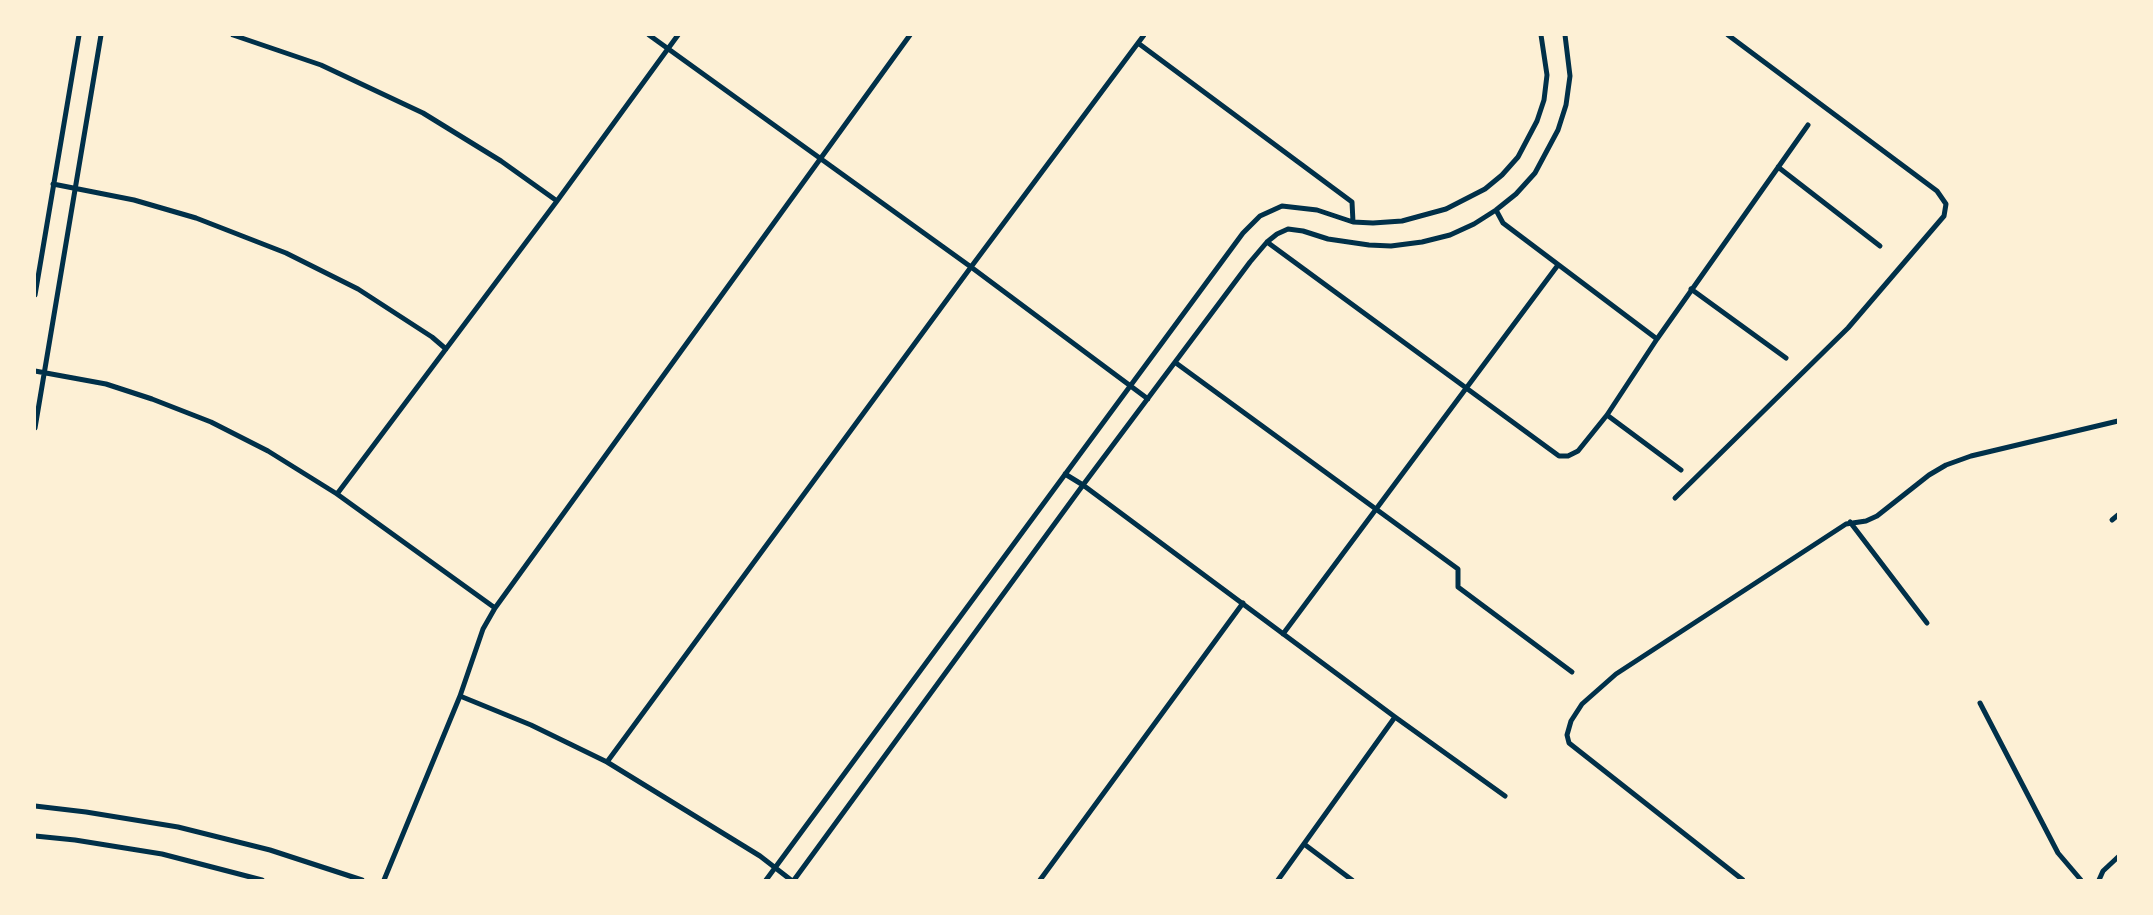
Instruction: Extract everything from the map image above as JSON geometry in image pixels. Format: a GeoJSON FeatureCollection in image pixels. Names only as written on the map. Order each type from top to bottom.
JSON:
{"type":"FeatureCollection","features":[{"type":"Feature","properties":{"kind":"street"},"geometry":{"type":"LineString","coordinates":[[35,295],[78,35]]}},
{"type":"Feature","properties":{"kind":"street"},"geometry":{"type":"LineString","coordinates":[[35,428],[101,35]]}},
{"type":"Feature","properties":{"kind":"street"},"geometry":{"type":"LineString","coordinates":[[233,35],[321,65],[423,113],[501,161],[557,201]]}},
{"type":"Feature","properties":{"kind":"street"},"geometry":{"type":"LineString","coordinates":[[649,35],[971,267],[1148,399]]}},
{"type":"Feature","properties":{"kind":"street"},"geometry":{"type":"LineString","coordinates":[[337,494],[557,201],[678,35]]}},
{"type":"Feature","properties":{"kind":"street"},"geometry":{"type":"LineString","coordinates":[[384,880],[460,696],[484,629],[495,608],[910,35]]}},
{"type":"Feature","properties":{"kind":"street"},"geometry":{"type":"LineString","coordinates":[[607,762],[1144,35]]}},
{"type":"Feature","properties":{"kind":"street"},"geometry":{"type":"LineString","coordinates":[[766,880],[1243,233],[1260,216],[1282,206],[1296,206],[1317,210],[1353,222],[1383,223],[1424,217],[1466,200],[1502,175],[1518,157],[1537,121],[1544,100],[1547,75],[1541,35]]}},
{"type":"Feature","properties":{"kind":"street"},"geometry":{"type":"LineString","coordinates":[[460,696],[531,725],[607,762],[760,856],[792,880],[1083,485],[1267,242],[1277,234],[1288,230],[1303,231],[1328,239],[1369,245],[1391,246],[1422,242],[1450,235],[1474,224],[1496,210],[1516,194],[1535,173],[1558,130],[1566,105],[1570,76],[1565,35]]}},
{"type":"Feature","properties":{"kind":"street"},"geometry":{"type":"LineString","coordinates":[[1675,498],[1848,328],[1944,216],[1946,204],[1936,191],[1728,35]]}},
{"type":"Feature","properties":{"kind":"street"},"geometry":{"type":"LineString","coordinates":[[1138,43],[1352,202],[1353,222]]}},
{"type":"Feature","properties":{"kind":"street"},"geometry":{"type":"LineString","coordinates":[[1267,242],[1560,456],[1568,456],[1578,451],[1607,415],[1657,338],[1808,125]]}},
{"type":"Feature","properties":{"kind":"street"},"geometry":{"type":"LineString","coordinates":[[1778,167],[1880,246]]}},
{"type":"Feature","properties":{"kind":"street"},"geometry":{"type":"LineString","coordinates":[[53,184],[134,200],[196,218],[286,253],[358,289],[446,349]]}},
{"type":"Feature","properties":{"kind":"street"},"geometry":{"type":"LineString","coordinates":[[1496,210],[1504,223],[1657,338]]}},
{"type":"Feature","properties":{"kind":"street"},"geometry":{"type":"LineString","coordinates":[[1283,634],[1558,265]]}},
{"type":"Feature","properties":{"kind":"street"},"geometry":{"type":"LineString","coordinates":[[1691,289],[1786,358]]}},
{"type":"Feature","properties":{"kind":"street"},"geometry":{"type":"LineString","coordinates":[[1176,363],[1458,569],[1458,587],[1572,672]]}},
{"type":"Feature","properties":{"kind":"street"},"geometry":{"type":"LineString","coordinates":[[35,371],[106,384],[152,398],[210,422],[268,451],[337,494],[495,608]]}},
{"type":"Feature","properties":{"kind":"street"},"geometry":{"type":"LineString","coordinates":[[1607,415],[1681,470]]}},
{"type":"Feature","properties":{"kind":"street"},"geometry":{"type":"LineString","coordinates":[[1743,880],[1569,743],[1567,735],[1571,721],[1582,704],[1616,674],[1850,522],[1866,521],[1877,516],[1929,475],[1946,465],[1971,456],[2118,421]]}},
{"type":"Feature","properties":{"kind":"street"},"geometry":{"type":"LineString","coordinates":[[1065,474],[1083,485],[1395,717],[1505,796]]}},
{"type":"Feature","properties":{"kind":"street"},"geometry":{"type":"LineString","coordinates":[[2112,520],[2118,515]]}},
{"type":"Feature","properties":{"kind":"street"},"geometry":{"type":"LineString","coordinates":[[1850,522],[1927,623]]}},
{"type":"Feature","properties":{"kind":"street"},"geometry":{"type":"LineString","coordinates":[[1040,880],[1243,603]]}},
{"type":"Feature","properties":{"kind":"street"},"geometry":{"type":"LineString","coordinates":[[1980,703],[2058,853],[2081,880]]}},
{"type":"Feature","properties":{"kind":"street"},"geometry":{"type":"LineString","coordinates":[[1278,880],[1395,717]]}},
{"type":"Feature","properties":{"kind":"street"},"geometry":{"type":"LineString","coordinates":[[35,806],[178,827],[270,850],[362,880]]}},
{"type":"Feature","properties":{"kind":"street"},"geometry":{"type":"LineString","coordinates":[[35,836],[75,840],[162,854],[261,880]]}},
{"type":"Feature","properties":{"kind":"street"},"geometry":{"type":"LineString","coordinates":[[1304,844],[1352,880]]}},
{"type":"Feature","properties":{"kind":"street"},"geometry":{"type":"LineString","coordinates":[[2098,880],[2103,871],[2118,857]]}}]}
